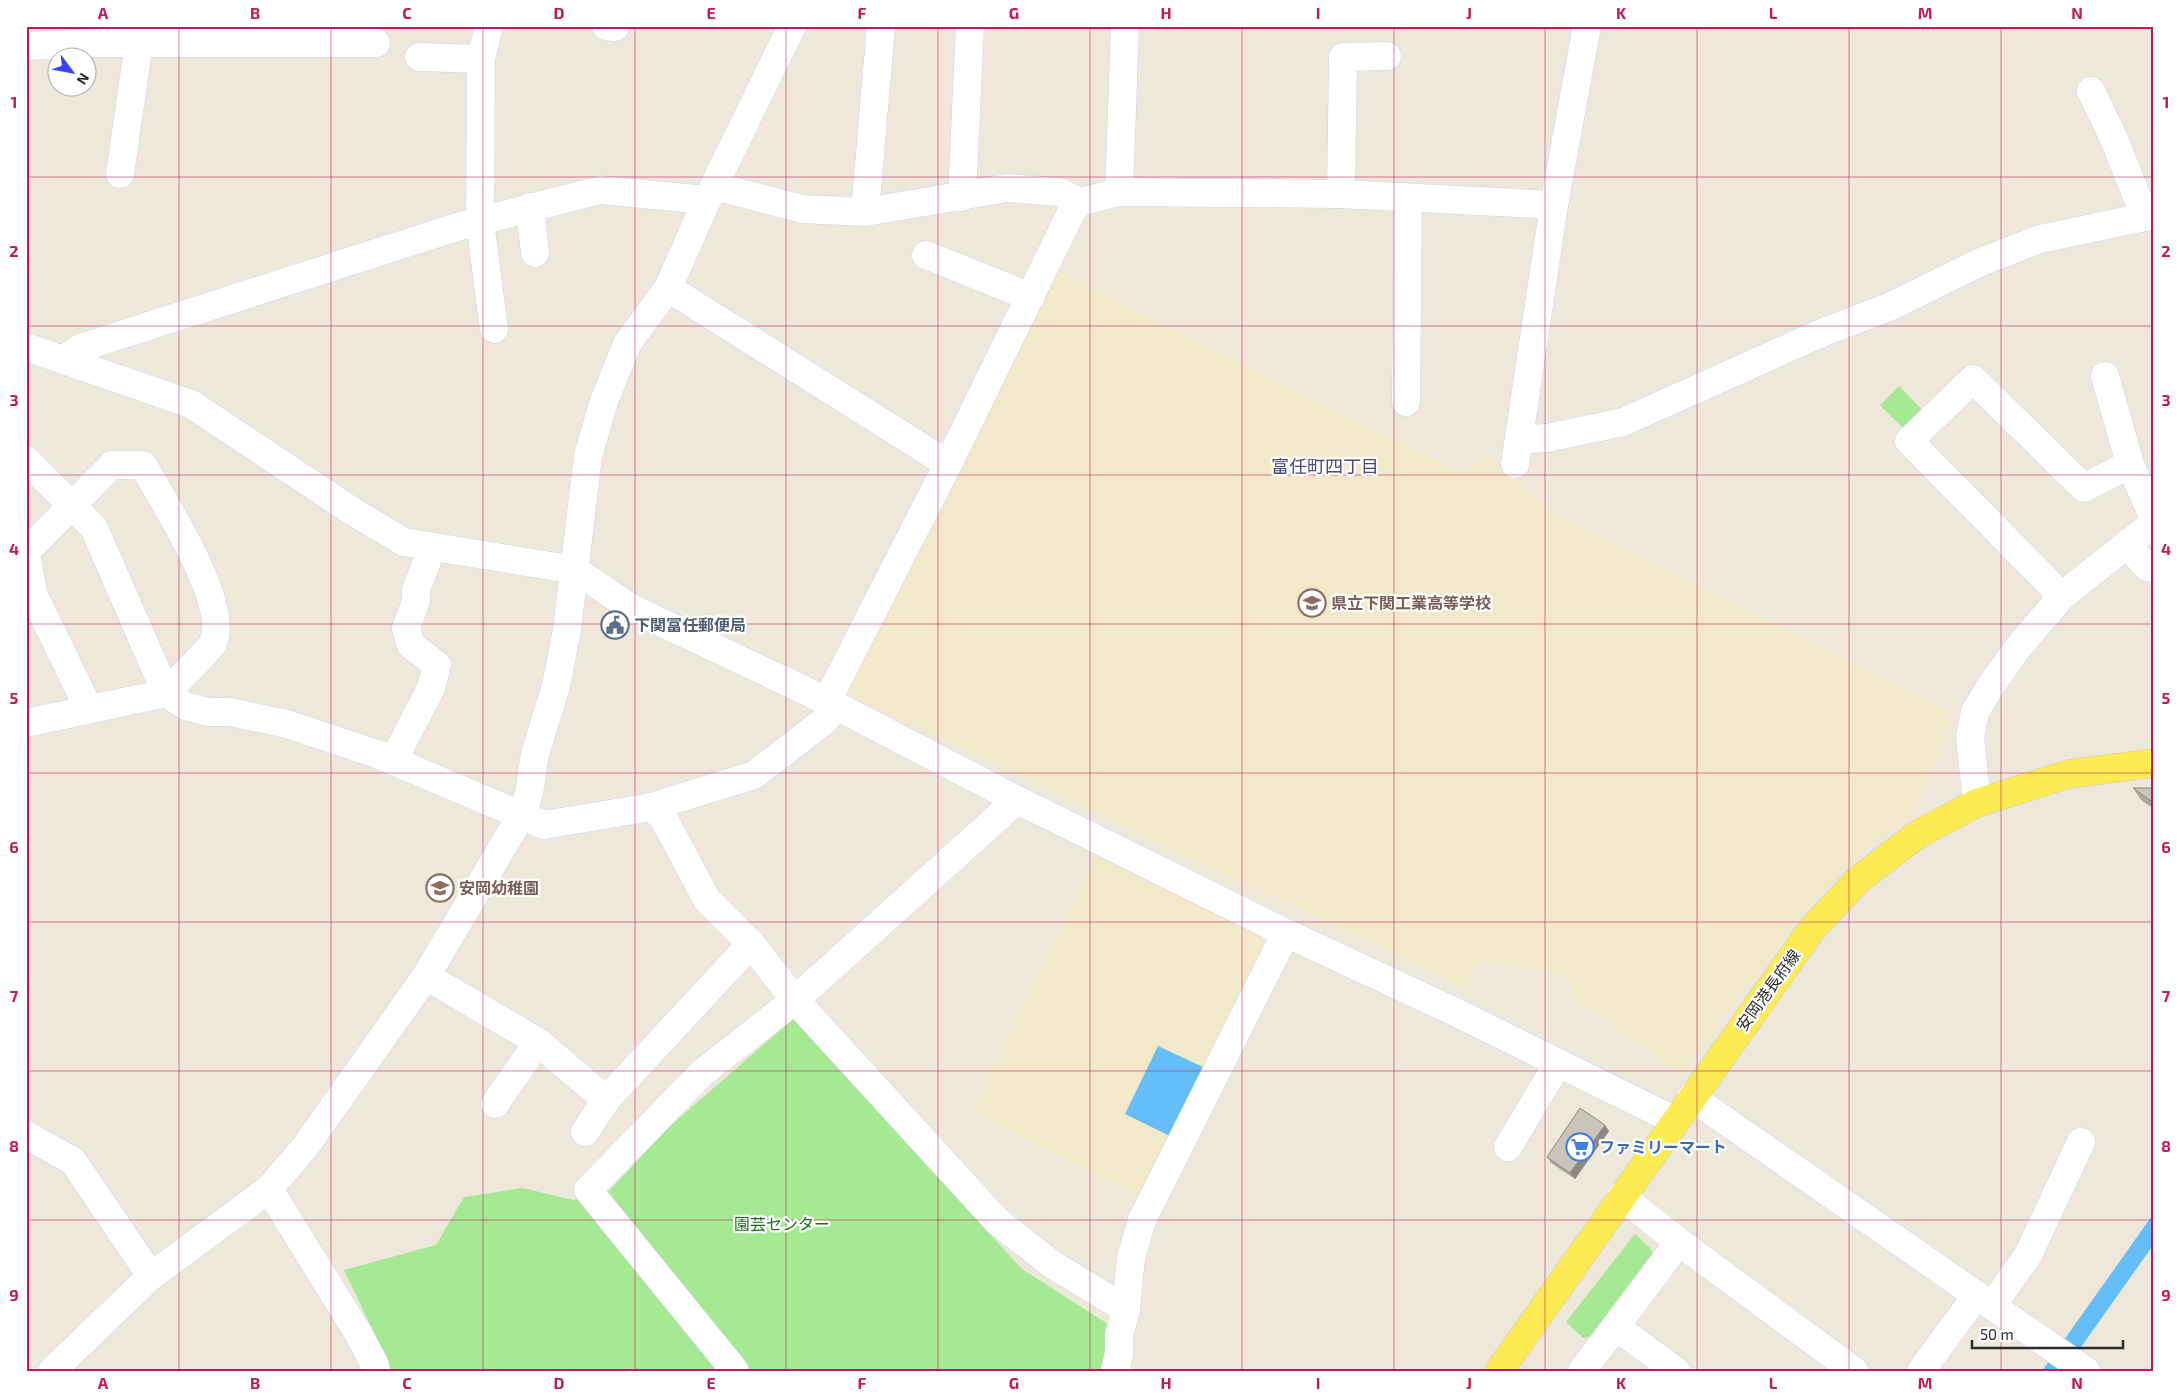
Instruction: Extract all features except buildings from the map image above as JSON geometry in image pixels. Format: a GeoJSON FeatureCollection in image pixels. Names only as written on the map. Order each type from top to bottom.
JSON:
{"type":"FeatureCollection","features":[{"type":"Feature","properties":{"kind":"main road","name":"安岡港長府線"},"geometry":{"type":"LineString","coordinates":[[1499,1371],[1674,1120],[1812,930],[1858,880],[1918,834],[1977,803],[2069,774],[2154,763]]}},
{"type":"Feature","properties":{"kind":"street"},"geometry":{"type":"LineString","coordinates":[[489,26],[481,59],[480,222],[494,329]]}},
{"type":"Feature","properties":{"kind":"street"},"geometry":{"type":"LineString","coordinates":[[52,1371],[151,1276],[269,1189],[305,1147],[426,976],[521,816],[529,793],[535,754],[556,686],[567,630],[588,456],[603,404],[627,344],[668,288],[711,193],[792,26]]}},
{"type":"Feature","properties":{"kind":"street"},"geometry":{"type":"LineString","coordinates":[[865,212],[881,26]]}},
{"type":"Feature","properties":{"kind":"street"},"geometry":{"type":"LineString","coordinates":[[962,197],[970,26]]}},
{"type":"Feature","properties":{"kind":"street"},"geometry":{"type":"LineString","coordinates":[[1587,26],[1554,205],[1517,452],[1547,438],[1623,422],[1826,331],[1889,307],[1981,262],[2040,239],[2149,216],[2091,91]]}},
{"type":"Feature","properties":{"kind":"street"},"geometry":{"type":"LineString","coordinates":[[1119,192],[1130,37]]}},
{"type":"Feature","properties":{"kind":"street"},"geometry":{"type":"LineString","coordinates":[[26,46],[139,43],[294,52],[365,48]]}},
{"type":"Feature","properties":{"kind":"street"},"geometry":{"type":"LineString","coordinates":[[120,174],[139,43]]}},
{"type":"Feature","properties":{"kind":"street"},"geometry":{"type":"LineString","coordinates":[[1341,194],[1343,57],[1387,56]]}},
{"type":"Feature","properties":{"kind":"street"},"geometry":{"type":"LineString","coordinates":[[419,57],[481,59]]}},
{"type":"Feature","properties":{"kind":"street"},"geometry":{"type":"LineString","coordinates":[[64,360],[80,348],[480,222],[530,207],[600,190],[711,193],[802,208],[865,212],[1007,188],[1059,192],[1080,202]]}},
{"type":"Feature","properties":{"kind":"street"},"geometry":{"type":"LineString","coordinates":[[26,460],[94,528],[166,693],[186,706],[208,712],[230,712],[287,724],[393,761],[544,825],[652,807],[754,775],[824,721],[831,703],[1072,211],[1080,202],[1119,192],[1341,194],[1408,199],[1554,205]]}},
{"type":"Feature","properties":{"kind":"street"},"geometry":{"type":"LineString","coordinates":[[1406,402],[1408,199]]}},
{"type":"Feature","properties":{"kind":"street"},"geometry":{"type":"LineString","coordinates":[[530,207],[535,253]]}},
{"type":"Feature","properties":{"kind":"street"},"geometry":{"type":"LineString","coordinates":[[926,255],[1031,296]]}},
{"type":"Feature","properties":{"kind":"street"},"geometry":{"type":"LineString","coordinates":[[668,288],[948,464]]}},
{"type":"Feature","properties":{"kind":"street"},"geometry":{"type":"LineString","coordinates":[[26,347],[191,404],[352,511],[404,542],[575,570],[633,609],[831,703],[1017,800],[1286,933],[1674,1120]]}},
{"type":"Feature","properties":{"kind":"street"},"geometry":{"type":"LineString","coordinates":[[1977,803],[1970,737],[1975,712],[2016,650],[2062,596],[2154,521],[2130,464],[2105,376]]}},
{"type":"Feature","properties":{"kind":"street"},"geometry":{"type":"LineString","coordinates":[[2062,596],[1909,440],[1973,379],[2084,488],[2130,464]]}},
{"type":"Feature","properties":{"kind":"street"},"geometry":{"type":"LineString","coordinates":[[26,723],[166,693],[213,642],[217,618],[207,584],[143,465],[112,465],[26,553],[34,596],[89,709]]}},
{"type":"Feature","properties":{"kind":"street"},"geometry":{"type":"LineString","coordinates":[[2127,544],[2152,575]]}},
{"type":"Feature","properties":{"kind":"street"},"geometry":{"type":"LineString","coordinates":[[393,761],[431,688],[437,665],[412,644],[406,628],[416,601],[416,590],[432,548]]}},
{"type":"Feature","properties":{"kind":"street"},"geometry":{"type":"LineString","coordinates":[[735,1371],[588,1190],[702,1073],[795,1000],[1017,800]]}},
{"type":"Feature","properties":{"kind":"street"},"geometry":{"type":"LineString","coordinates":[[652,807],[663,817],[707,900],[751,944],[795,1000],[998,1222],[1053,1265],[1126,1309]]}},
{"type":"Feature","properties":{"kind":"street"},"geometry":{"type":"LineString","coordinates":[[1116,1371],[1119,1354],[1119,1335],[1126,1309],[1131,1258],[1142,1220],[1286,933]]}},
{"type":"Feature","properties":{"kind":"street"},"geometry":{"type":"LineString","coordinates":[[585,1132],[606,1100],[751,944]]}},
{"type":"Feature","properties":{"kind":"street"},"geometry":{"type":"LineString","coordinates":[[426,976],[538,1042],[606,1100]]}},
{"type":"Feature","properties":{"kind":"street"},"geometry":{"type":"LineString","coordinates":[[495,1104],[538,1042]]}},
{"type":"Feature","properties":{"kind":"street"},"geometry":{"type":"LineString","coordinates":[[1508,1147],[1558,1063]]}},
{"type":"Feature","properties":{"kind":"street"},"geometry":{"type":"LineString","coordinates":[[1691,1097],[2086,1370]]}},
{"type":"Feature","properties":{"kind":"street"},"geometry":{"type":"LineString","coordinates":[[26,1135],[73,1161],[151,1276]]}},
{"type":"Feature","properties":{"kind":"street"},"geometry":{"type":"LineString","coordinates":[[1921,1371],[2028,1255],[2081,1142]]}},
{"type":"Feature","properties":{"kind":"street"},"geometry":{"type":"LineString","coordinates":[[269,1189],[358,1333],[374,1363],[376,1371]]}},
{"type":"Feature","properties":{"kind":"street"},"geometry":{"type":"LineString","coordinates":[[1621,1196],[1679,1242],[1854,1371]]}},
{"type":"Feature","properties":{"kind":"street"},"geometry":{"type":"LineString","coordinates":[[1582,1371],[1679,1242]]}},
{"type":"Feature","properties":{"kind":"street"},"geometry":{"type":"LineString","coordinates":[[1616,1327],[1676,1371]]}},
{"type":"Feature","properties":{"kind":"shaded area","name":"県立下関工業高等学校"},"geometry":{"type":"Polygon","coordinates":[[[1057,269],[1466,474],[1486,454],[1557,514],[1951,711],[1932,777],[1910,817],[1865,849],[1800,916],[1682,1074],[1573,998],[1568,975],[1479,962],[1464,988],[845,692],[1057,269]]]}},
{"type":"Feature","properties":{"kind":"shaded area"},"geometry":{"type":"Polygon","coordinates":[[[1096,855],[1291,951],[1163,1210],[972,1112],[1096,855]]]}},
{"type":"Feature","properties":{"kind":"green space"},"geometry":{"type":"Polygon","coordinates":[[[1899,386],[1926,414],[1907,432],[1880,405],[1899,386]]]}},
{"type":"Feature","properties":{"kind":"green space","name":"園芸センター"},"geometry":{"type":"Polygon","coordinates":[[[793,1019],[1022,1269],[1108,1324],[1107,1371],[392,1371],[344,1270],[436,1245],[464,1197],[523,1188],[573,1200],[608,1192],[670,1126],[793,1019]]]}},
{"type":"Feature","properties":{"kind":"green space"},"geometry":{"type":"Polygon","coordinates":[[[1635,1234],[1651,1249],[1654,1260],[1594,1336],[1583,1338],[1566,1322],[1635,1234]]]}},
{"type":"Feature","properties":{"kind":"water"},"geometry":{"type":"Polygon","coordinates":[[[1158,1046],[1203,1067],[1170,1136],[1125,1114],[1158,1046]]]}},
{"type":"Feature","properties":{"kind":"water"},"geometry":{"type":"Polygon","coordinates":[[[2154,1213],[2154,1244],[2064,1371],[2042,1371],[2154,1213]]]}},
{"type":"Feature","properties":{"kind":"place","name":"県立下関工業高等学校"},"geometry":{"type":"Point","coordinates":[1312,603]}},
{"type":"Feature","properties":{"kind":"place","name":"下関冨任郵便局"},"geometry":{"type":"Point","coordinates":[615,625]}},
{"type":"Feature","properties":{"kind":"place","name":"安岡幼稚園"},"geometry":{"type":"Point","coordinates":[440,888]}},
{"type":"Feature","properties":{"kind":"place","name":"ファミリーマート"},"geometry":{"type":"Point","coordinates":[1580,1147]}},
{"type":"Feature","properties":{"kind":"district","name":"富任町四丁目"},"geometry":{"type":"Point","coordinates":[1325,467]}}]}
